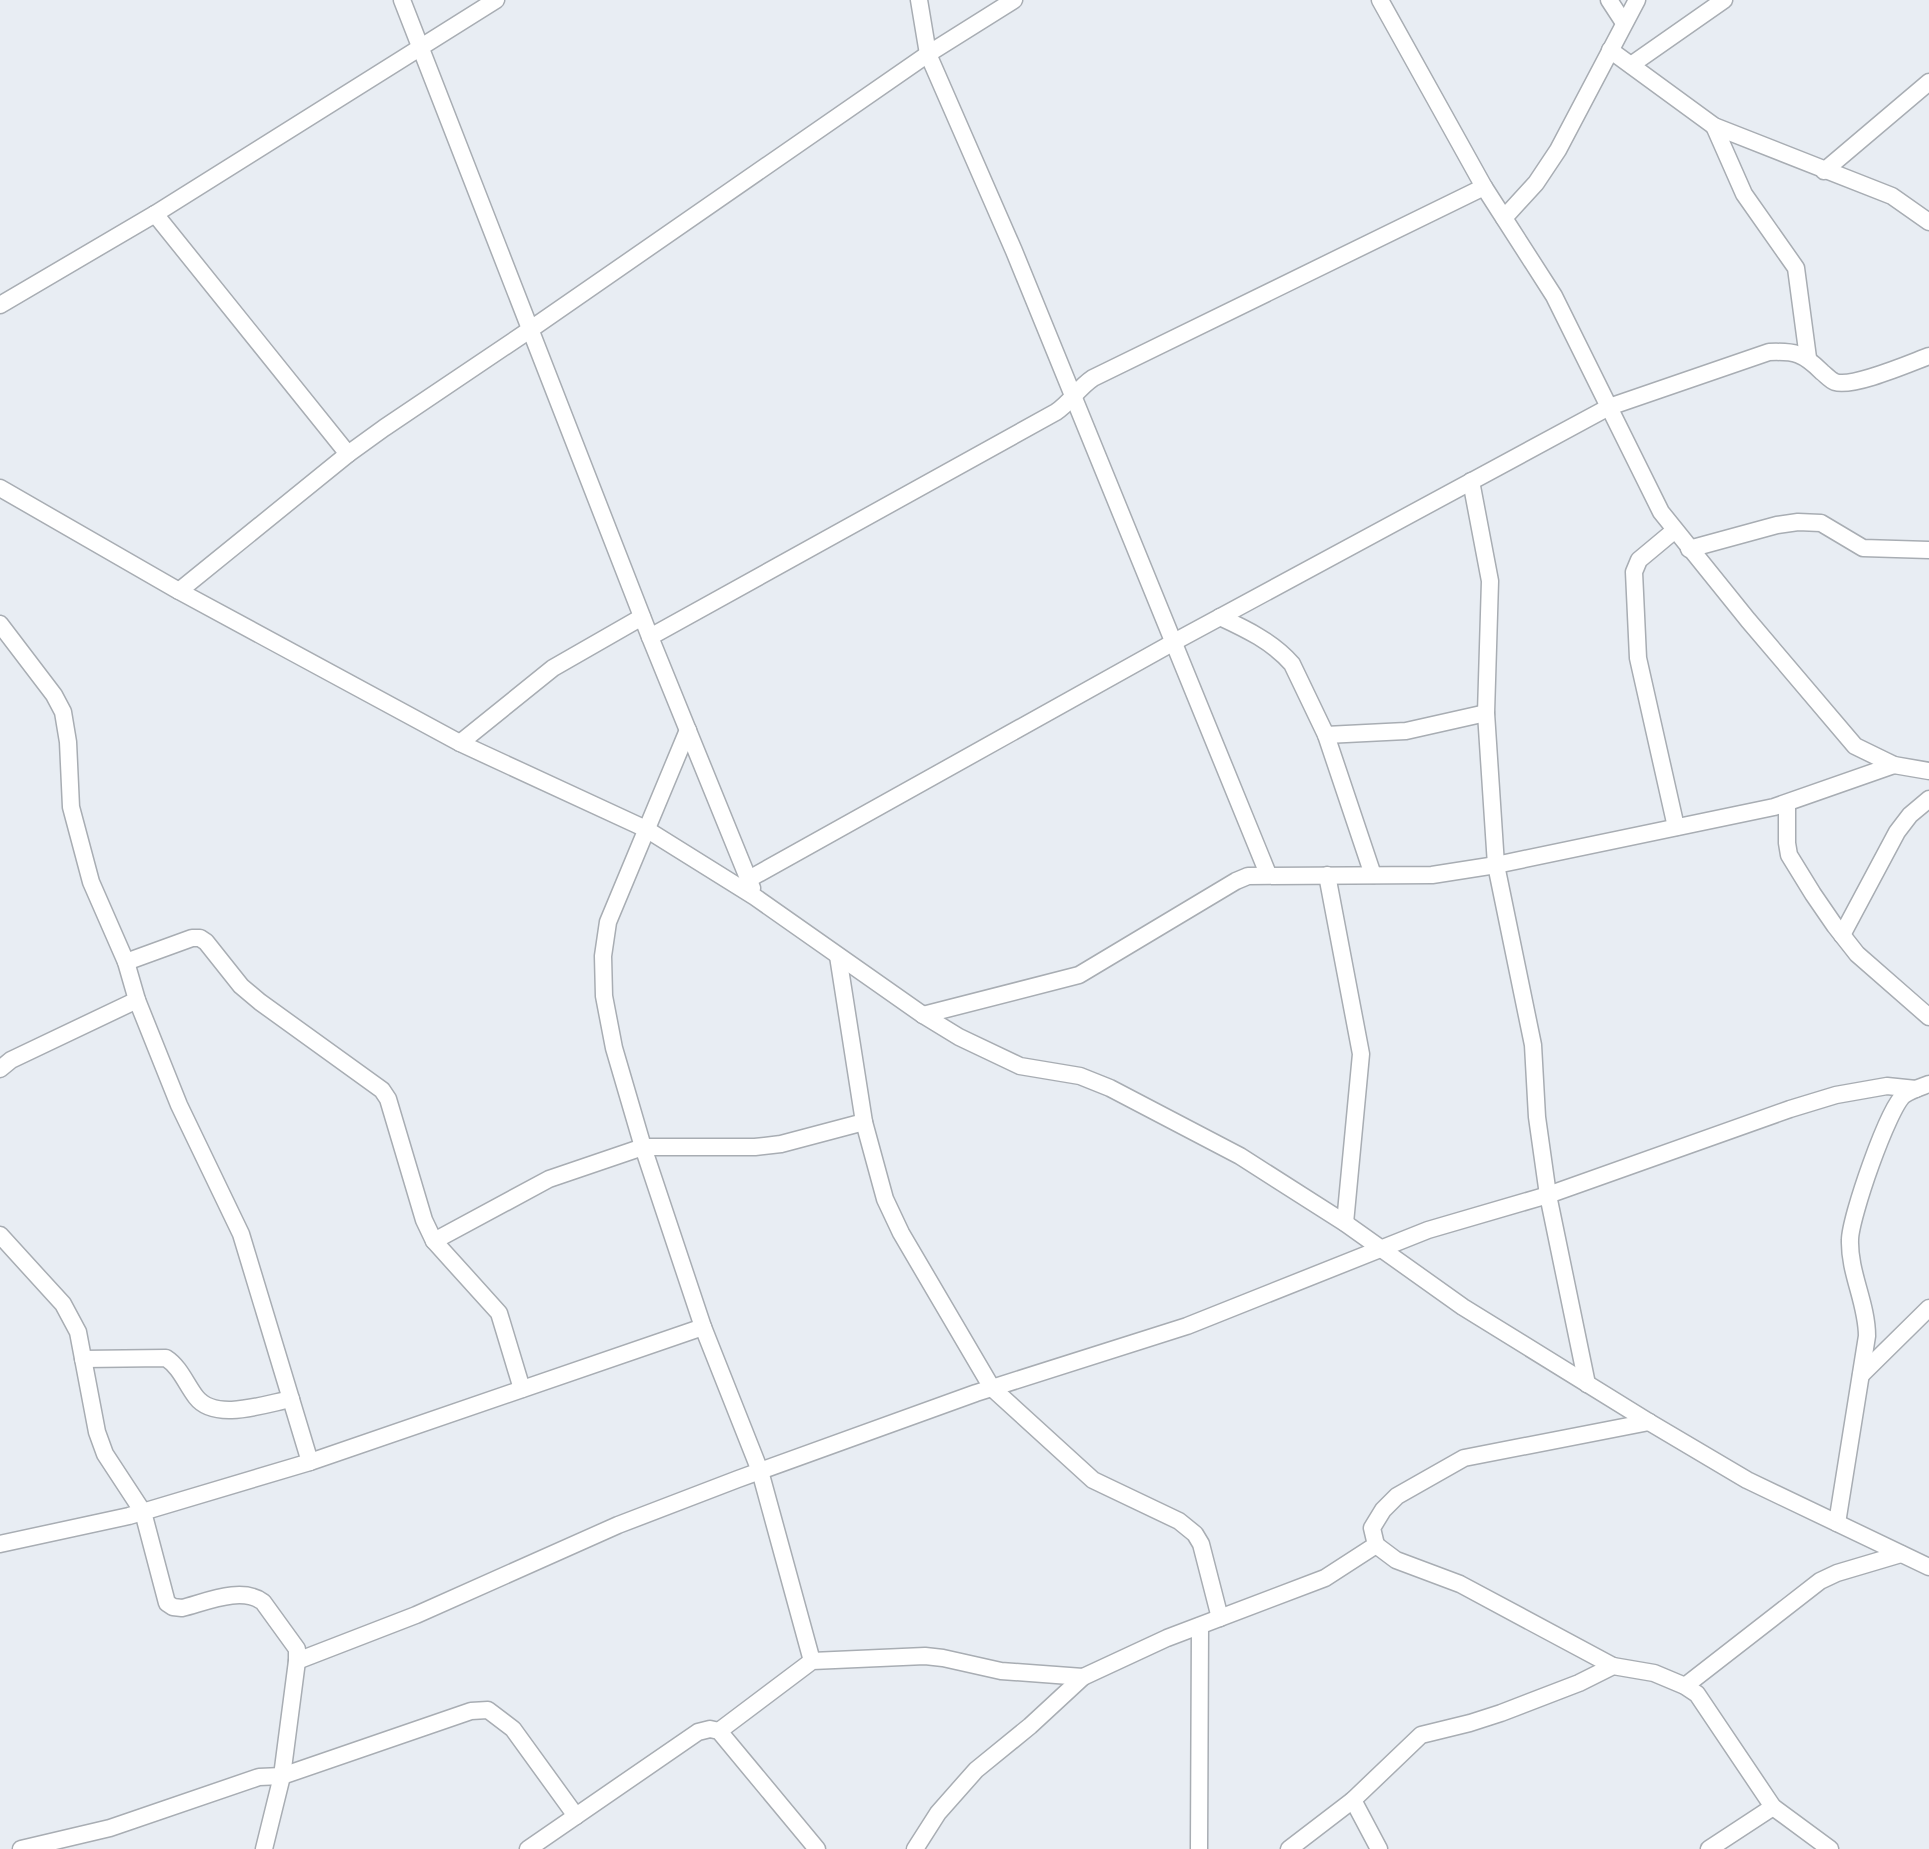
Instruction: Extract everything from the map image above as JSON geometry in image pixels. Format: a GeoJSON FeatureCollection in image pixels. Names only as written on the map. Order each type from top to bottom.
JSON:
{"type":"FeatureCollection","features":[{"type":"Feature","properties":{"kind":"street"},"geometry":{"type":"LineString","coordinates":[[402,0],[642,617],[755,897]]}},
{"type":"Feature","properties":{"kind":"street"},"geometry":{"type":"LineString","coordinates":[[0,305],[155,214],[496,0]]}},
{"type":"Feature","properties":{"kind":"street"},"geometry":{"type":"LineString","coordinates":[[919,0],[928,54],[1014,251],[1268,874]]}},
{"type":"Feature","properties":{"kind":"street"},"geometry":{"type":"LineString","coordinates":[[179,591],[348,454],[928,54],[1014,0]]}},
{"type":"Feature","properties":{"kind":"street"},"geometry":{"type":"LineString","coordinates":[[1380,0],[1484,187],[1554,296],[1661,512],[1855,746],[1894,765],[1929,771]]}},
{"type":"Feature","properties":{"kind":"street"},"geometry":{"type":"LineString","coordinates":[[1609,0],[1624,23]]}},
{"type":"Feature","properties":{"kind":"street"},"geometry":{"type":"LineString","coordinates":[[1504,218],[1536,183],[1558,150],[1637,0]]}},
{"type":"Feature","properties":{"kind":"street"},"geometry":{"type":"LineString","coordinates":[[1631,65],[1724,0]]}},
{"type":"Feature","properties":{"kind":"street"},"geometry":{"type":"LineString","coordinates":[[1610,50],[1714,126],[1892,196],[1929,222]]}},
{"type":"Feature","properties":{"kind":"street"},"geometry":{"type":"LineString","coordinates":[[1824,170],[1929,82]]}},
{"type":"Feature","properties":{"kind":"street"},"geometry":{"type":"LineString","coordinates":[[1714,126],[1744,194],[1796,268],[1808,358]]}},
{"type":"Feature","properties":{"kind":"street"},"geometry":{"type":"LineString","coordinates":[[650,636],[1066,406],[1073,395],[1093,378],[1484,187]]}},
{"type":"Feature","properties":{"kind":"street"},"geometry":{"type":"LineString","coordinates":[[155,214],[348,454]]}},
{"type":"Feature","properties":{"kind":"street"},"geometry":{"type":"LineString","coordinates":[[749,879],[1174,642],[1609,407],[1769,352],[1792,351],[1808,358],[1835,382],[1847,382],[1882,373],[1929,356]]}},
{"type":"Feature","properties":{"kind":"street"},"geometry":{"type":"LineString","coordinates":[[1471,481],[1490,581],[1486,713],[1496,865],[1533,1045],[1537,1117],[1548,1195],[1587,1384]]}},
{"type":"Feature","properties":{"kind":"street"},"geometry":{"type":"LineString","coordinates":[[0,488],[179,591],[460,743],[646,829],[755,897],[923,1015],[959,1037],[1020,1066],[1080,1076],[1110,1087],[1240,1156],[1345,1223],[1463,1307],[1649,1422],[1747,1480],[1929,1567]]}},
{"type":"Feature","properties":{"kind":"street"},"geometry":{"type":"LineString","coordinates":[[1689,549],[1777,525],[1798,522],[1821,523],[1863,548],[1929,550]]}},
{"type":"Feature","properties":{"kind":"street"},"geometry":{"type":"LineString","coordinates":[[1675,530],[1639,561],[1634,572],[1634,584],[1638,658],[1676,827]]}},
{"type":"Feature","properties":{"kind":"street"},"geometry":{"type":"LineString","coordinates":[[460,743],[553,668],[642,617]]}},
{"type":"Feature","properties":{"kind":"street"},"geometry":{"type":"LineString","coordinates":[[1220,617],[1253,632],[1292,664],[1326,735],[1373,875]]}},
{"type":"Feature","properties":{"kind":"street"},"geometry":{"type":"LineString","coordinates":[[0,624],[54,695],[63,712],[68,742],[71,807],[91,882],[125,962],[137,1000],[179,1105],[241,1234],[310,1462]]}},
{"type":"Feature","properties":{"kind":"street"},"geometry":{"type":"LineString","coordinates":[[1326,735],[1406,731],[1486,713]]}},
{"type":"Feature","properties":{"kind":"street"},"geometry":{"type":"LineString","coordinates":[[688,730],[608,922],[603,956],[604,996],[614,1048],[643,1147],[703,1327],[760,1471],[811,1661]]}},
{"type":"Feature","properties":{"kind":"street"},"geometry":{"type":"LineString","coordinates":[[923,1015],[1079,975],[1248,876],[1432,875],[1496,865],[1787,803],[1894,765]]}},
{"type":"Feature","properties":{"kind":"street"},"geometry":{"type":"LineString","coordinates":[[1842,935],[1897,832],[1910,815],[1929,799]]}},
{"type":"Feature","properties":{"kind":"street"},"geometry":{"type":"LineString","coordinates":[[1787,803],[1789,855],[1842,935],[1857,954],[1929,1017]]}},
{"type":"Feature","properties":{"kind":"street"},"geometry":{"type":"LineString","coordinates":[[1327,875],[1362,1054],[1345,1223]]}},
{"type":"Feature","properties":{"kind":"street"},"geometry":{"type":"LineString","coordinates":[[125,962],[192,938],[200,938],[241,986],[260,1002],[382,1090],[388,1099],[424,1220],[434,1241],[499,1313],[522,1389]]}},
{"type":"Feature","properties":{"kind":"street"},"geometry":{"type":"LineString","coordinates":[[838,956],[864,1122],[885,1199],[901,1233],[992,1388],[1093,1480],[1179,1521],[1195,1534],[1201,1544],[1220,1618]]}},
{"type":"Feature","properties":{"kind":"street"},"geometry":{"type":"LineString","coordinates":[[0,1069],[11,1060],[137,1000]]}},
{"type":"Feature","properties":{"kind":"street"},"geometry":{"type":"LineString","coordinates":[[298,1661],[416,1615],[618,1525],[992,1388],[1187,1326],[1428,1230],[1548,1195],[1824,1099],[1887,1086],[1923,1087]]}},
{"type":"Feature","properties":{"kind":"street"},"geometry":{"type":"LineString","coordinates":[[1837,1523],[1861,1375],[1867,1320],[1851,1261],[1850,1239],[1853,1222],[1886,1126],[1903,1096],[1923,1087]]}},
{"type":"Feature","properties":{"kind":"street"},"geometry":{"type":"LineString","coordinates":[[434,1241],[550,1179],[643,1147],[755,1147],[781,1144],[864,1122]]}},
{"type":"Feature","properties":{"kind":"street"},"geometry":{"type":"LineString","coordinates":[[0,1235],[63,1304],[78,1332],[97,1433],[105,1454],[143,1512],[167,1602],[173,1607],[182,1608],[242,1594],[256,1597],[263,1602],[296,1649],[298,1661],[282,1776],[264,1849]]}},
{"type":"Feature","properties":{"kind":"street"},"geometry":{"type":"LineString","coordinates":[[1861,1375],[1929,1308]]}},
{"type":"Feature","properties":{"kind":"street"},"geometry":{"type":"LineString","coordinates":[[0,1544],[143,1512],[310,1462],[703,1327]]}},
{"type":"Feature","properties":{"kind":"street"},"geometry":{"type":"LineString","coordinates":[[83,1359],[166,1358],[174,1363],[198,1400],[211,1409],[226,1411],[291,1399]]}},
{"type":"Feature","properties":{"kind":"street"},"geometry":{"type":"LineString","coordinates":[[1649,1422],[1464,1458],[1397,1496],[1383,1510],[1372,1528],[1376,1545],[1396,1560],[1460,1584],[1613,1666],[1654,1673],[1697,1694],[1773,1807],[1830,1849]]}},
{"type":"Feature","properties":{"kind":"street"},"geometry":{"type":"LineString","coordinates":[[915,1849],[938,1813],[976,1770],[1030,1726],[1083,1677],[1200,1626],[1325,1578],[1376,1545]]}},
{"type":"Feature","properties":{"kind":"street"},"geometry":{"type":"LineString","coordinates":[[1685,1686],[1820,1581],[1837,1573],[1901,1554]]}},
{"type":"Feature","properties":{"kind":"street"},"geometry":{"type":"LineString","coordinates":[[1199,1849],[1200,1626]]}},
{"type":"Feature","properties":{"kind":"street"},"geometry":{"type":"LineString","coordinates":[[719,1731],[811,1661],[925,1656],[1001,1671],[1083,1677]]}},
{"type":"Feature","properties":{"kind":"street"},"geometry":{"type":"LineString","coordinates":[[1289,1849],[1353,1800],[1422,1735],[1501,1713],[1579,1683],[1613,1666]]}},
{"type":"Feature","properties":{"kind":"street"},"geometry":{"type":"LineString","coordinates":[[21,1849],[110,1828],[259,1777],[282,1776],[471,1712],[488,1710],[513,1729],[576,1816]]}},
{"type":"Feature","properties":{"kind":"street"},"geometry":{"type":"LineString","coordinates":[[528,1849],[548,1843],[576,1816],[698,1732],[710,1729],[719,1731],[817,1849]]}},
{"type":"Feature","properties":{"kind":"street"},"geometry":{"type":"LineString","coordinates":[[1353,1800],[1378,1849]]}},
{"type":"Feature","properties":{"kind":"street"},"geometry":{"type":"LineString","coordinates":[[1709,1849],[1773,1807]]}}]}
